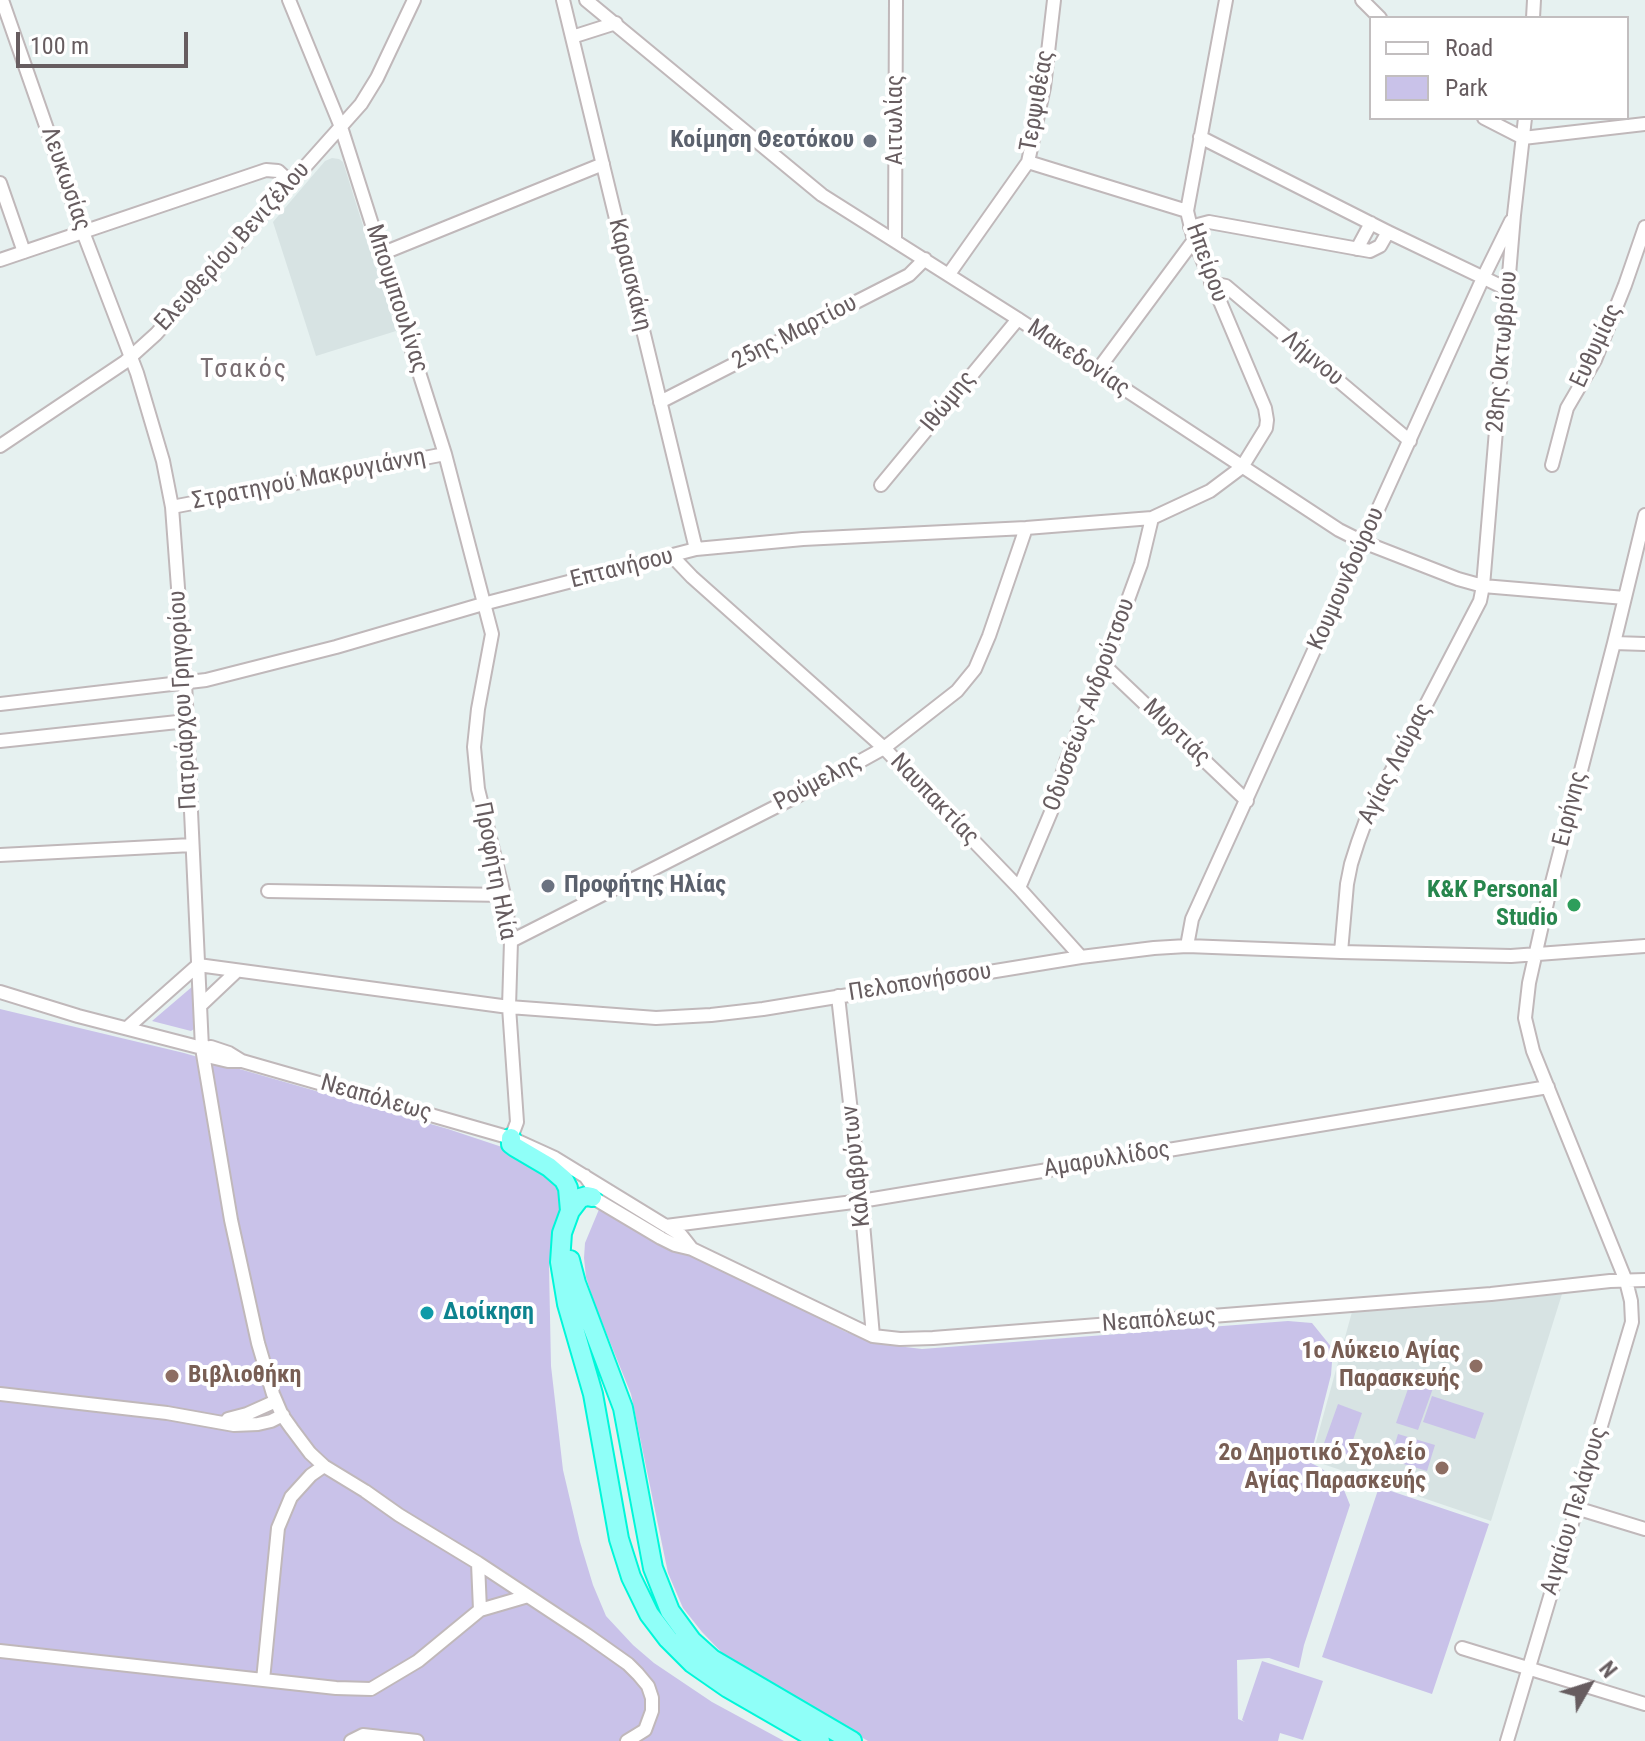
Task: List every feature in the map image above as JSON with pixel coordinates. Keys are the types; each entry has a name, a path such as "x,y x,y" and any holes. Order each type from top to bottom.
{"highway":[{"path":"511,1138 511,1144 564,1180 570,1211"},
{"path":"820,1741 728,1688 692,1663 658,1627 639,1595 619,1539 593,1394 562,1280 561,1240 570,1211 583,1197 592,1197 571,1244 571,1264 623,1408 653,1568 664,1599 684,1632 712,1659 852,1741"}],"street":[{"name":"Λευκωσίας","path":"2,0 83,232 131,358"},
{"name":"Μπουμπουλίνας","path":"289,0 341,127 445,454 483,604"},
{"name":"Ελευθερίου Βενιζέλου","path":"0,446 131,358 156,334 368,94 414,0"},
{"name":"Καραισκάκη","path":"563,0 696,549"},
{"name":"Αιτωλίας","path":"895,240 896,0"},
{"name":"Τερψιθέας","path":"949,274 1028,162 1044,87 1054,0"},
{"name":"Ηπείρου","path":"1226,0 1187,211 1192,234 1211,283 1265,408 1266,428 1242,467"},
{"path":"1362,0 1378,16"},
{"name":"Μακεδονίας","path":"590,1 822,195 949,274 1339,530 1458,579 1483,586 1625,598"},
{"path":"572,37 616,23"},
{"path":"1488,120 1523,138 1645,124"},
{"name":"28ης Οκτωβρίου","path":"1483,586 1525,120"},
{"path":"1200,137 1509,290"},
{"path":"1028,162 1187,211"},
{"path":"381,254 603,164"},
{"path":"0,260 266,170 278,171 291,183"},
{"path":"0,183 24,252"},
{"name":"Κουμουνδούρου","path":"1187,946 1192,919 1514,215"},
{"path":"1097,371 1192,234 1209,222 1370,251 1380,246 1388,232"},
{"path":"1357,249 1371,223"},
{"name":"Ευθυμίας","path":"1552,465 1567,408 1595,360 1645,227"},
{"name":"25ης Μαρτίου","path":"660,402 909,275 925,259"},
{"name":"Λήμνου","path":"1211,283 1226,286 1410,441"},
{"name":"Ιθώμης","path":"881,485 1018,319"},
{"name":"Πατριάρχου Γρηγορίου","path":"131,358 163,461 172,507 185,682 202,1048 231,1220 258,1343 276,1401 310,1453 324,1466 478,1563 628,1664 648,1686 652,1711 645,1730 627,1741"},
{"name":"Στρατηγού Μακρυγιάννη","path":"172,507 445,454"},
{"name":"Επτανήσου","path":"0,704 213,678 696,549 803,539 1026,528 1152,518 1210,491 1242,467"},
{"name":"Ειρήνης","path":"1626,1281 1533,1051 1525,1018 1529,983 1561,845 1645,515"},
{"name":"Οδυσσέως Ανδρούτσου","path":"1019,888 1051,812 1066,762 1141,564 1152,518"},
{"name":"Ρούμελης","path":"511,941 799,795 884,748 957,691 975,669 989,636 1026,528"},
{"name":"Ναυπακτίας","path":"672,556 884,748 1081,957"},
{"name":"Αγίας Λαύρας","path":"1341,952 1347,884 1366,820 1480,601 1483,586"},
{"name":"Προφήτη Ηλία","path":"483,604 492,634 474,747 478,789 504,895 511,941 509,1007 517,1122 511,1138"},
{"path":"1614,643 1645,644"},
{"name":"Μυρτιάς","path":"1104,665 1247,801"},
{"path":"0,741 187,721"},
{"path":"0,855 192,845"},
{"path":"268,891 504,895"},
{"name":"Πελοπονήσσου","path":"198,965 509,1007 656,1018 750,1011 1081,957 1187,946 1511,956 1645,946"},
{"path":"127,1028 198,965"},
{"path":"200,1006 237,971"},
{"name":"Νεαπόλεως","path":"0,992 202,1048 211,1047 242,1061 511,1138 585,1176 681,1235 692,1249 873,1336 933,1338 1645,1280"},
{"name":"Καλαβρύτων","path":"838,996 873,1336"},
{"name":"Αμαρυλλίδος","path":"666,1226 861,1201 1548,1087"},
{"path":"585,1176 592,1186 592,1197 661,1238 692,1249"},
{"name":"Αιγαίου Πελάγους","path":"1507,1741 1632,1322 1626,1281"},
{"path":"0,1394 234,1425 253,1425 283,1415"},
{"path":"221,1421 276,1401"},
{"path":"263,1680 278,1528 291,1497 324,1466"},
{"path":"1576,1508 1645,1529"},
{"path":"478,1563 480,1610"},
{"path":"0,1651 336,1688 371,1689 418,1661 480,1610 528,1596"},
{"path":"1462,1648 1645,1704"},
{"path":"351,1741 363,1735 417,1741"}],"shaded area":[{"path":"332,158 343,162 396,331 316,356 273,222 325,161"},
{"path":"1562,1294 1491,1521 1311,1460 1352,1312"}],"green space":[{"path":"193,986 194,1029 191,1031 152,1021"},
{"path":"0,1009 184,1053 448,1129 511,1150 558,1182 565,1201 552,1243 549,1267 551,1366 563,1470 593,1585 606,1616 654,1663 712,1702 784,1741 0,1741"},
{"path":"600,1207 846,1332 881,1344 922,1349 1288,1321 1312,1323 1333,1349 1331,1375 1309,1462 1342,1485 1350,1505 1299,1668 1269,1658 1237,1660 1238,1719 1245,1722 1242,1720 1262,1661 1323,1681 1303,1740 1280,1733 1278,1741 868,1741 729,1660 683,1608 668,1573 631,1394 586,1277 585,1243"},
{"path":"1415,1369 1437,1377 1418,1430 1396,1423"},
{"path":"1432,1396 1484,1413 1475,1439 1423,1422"},
{"path":"1338,1404 1362,1413 1348,1455 1323,1446"},
{"path":"1398,1434 1435,1445 1427,1471 1390,1460"},
{"path":"1379,1487 1489,1524 1432,1694 1322,1657"}],"place":[{"name":"Κοίμηση Θεοτόκου","path":"870,141"},
{"name":"Προφήτης Ηλίας","path":"548,886"},
{"name":"K&K Personal Studio","path":"1574,905"},
{"name":"Διοίκηση","path":"427,1313"},
{"name":"1ο Λύκειο Αγίας Παρασκευής","path":"1476,1366"},
{"name":"Βιβλιοθήκη","path":"172,1376"},
{"name":"2ο Δημοτικό Σχολείο Αγίας Παρασκευής","path":"1442,1468"}],"district":[{"name":"Τσακός","path":"244,370"}]}
